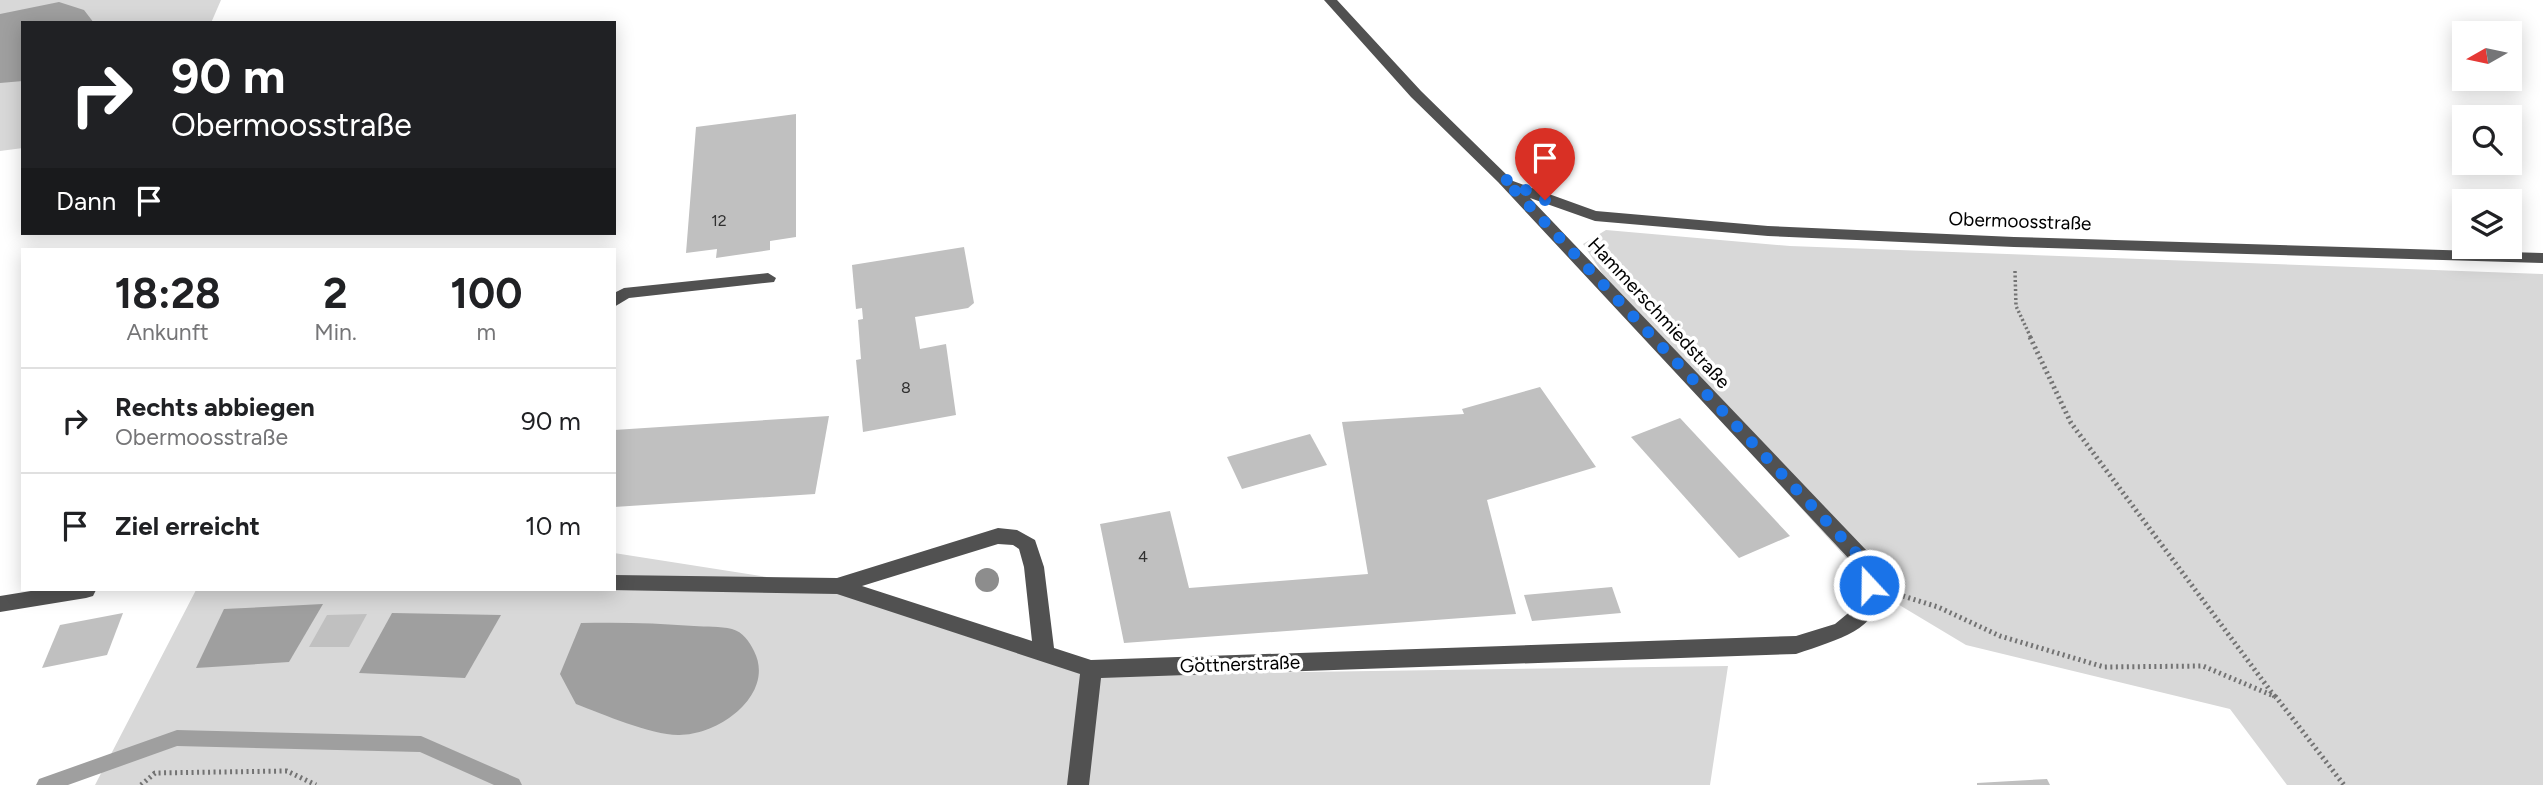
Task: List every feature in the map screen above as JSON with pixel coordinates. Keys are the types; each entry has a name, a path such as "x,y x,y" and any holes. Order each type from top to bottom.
{"street":[{"name":"Hammerschmiedstraße","path":"1330,0 1416,94 1503,178 1860,557 1869,585 1868,609"},
{"name":"Obermoosstraße","path":"1503,178 1545,200 1595,216 1769,231 2014,243 2543,258"},
{"path":"616,300 624,293 768,278"},
{"path":"837,586 998,536 1017,538 1028,545 1034,567 1044,653"},
{"name":"Göttnerstraße","path":"616,583 837,586 1091,669 1796,645 1842,630 1868,609"},
{"path":"0,604 80,591"},
{"path":"1078,785 1091,669"}],"path":[{"path":"2014,243 2016,306 2071,423 2344,785"},
{"path":"1869,585 1938,607 2000,636 2104,667 2203,666 2276,698"},
{"path":"141,785 155,772 286,771 316,785"}],"shaded area":[{"path":"0,0 221,0 212,21 21,21 21,148 0,151"},
{"path":"59,2 84,10 92,21 21,21 21,81 0,83 0,14"},
{"path":"1606,230 1790,246 2543,274 2543,785 2287,785 2230,709 1966,645 1876,591 1639,329 1583,244"},
{"path":"616,553 825,586 1085,675 1728,666 1710,785 95,785 195,591 616,591"},
{"path":"323,604 289,662 196,668 224,609"},
{"path":"392,613 501,615 465,678 359,673"},
{"path":"581,623 652,623 732,629 745,637 754,651 759,667 757,682 740,710 710,728 678,735 654,732 627,723 576,704 560,674"}],"building":[{"path":"796,114 796,237 770,241 770,250 716,258 717,249 686,253 696,127"},
{"path":"964,247 974,303 968,308 915,317 920,349 946,344 956,415 863,432 856,360 861,359 858,320 863,319 862,308 856,309 852,265"},
{"path":"1540,387 1596,467 1487,500 1516,614 1124,643 1100,524 1170,511 1189,588 1368,574 1342,422 1464,414 1462,409"},
{"path":"829,416 815,494 616,507 616,430"},
{"path":"1680,418 1790,536 1739,558 1631,437"},
{"path":"1310,434 1327,465 1242,489 1227,457"},
{"path":"1612,587 1621,613 1532,621 1524,595"},
{"path":"123,613 107,655 42,668 60,625"},
{"path":"367,614 349,647 309,647 327,615"},
{"path":"2047,779 2050,785 1977,785 1977,783"}],"waterway":[{"path":"45,785 177,738 421,744 513,785"}],"route":[{"path":"1545,200 1503,178 1860,557 1869,585"}]}
